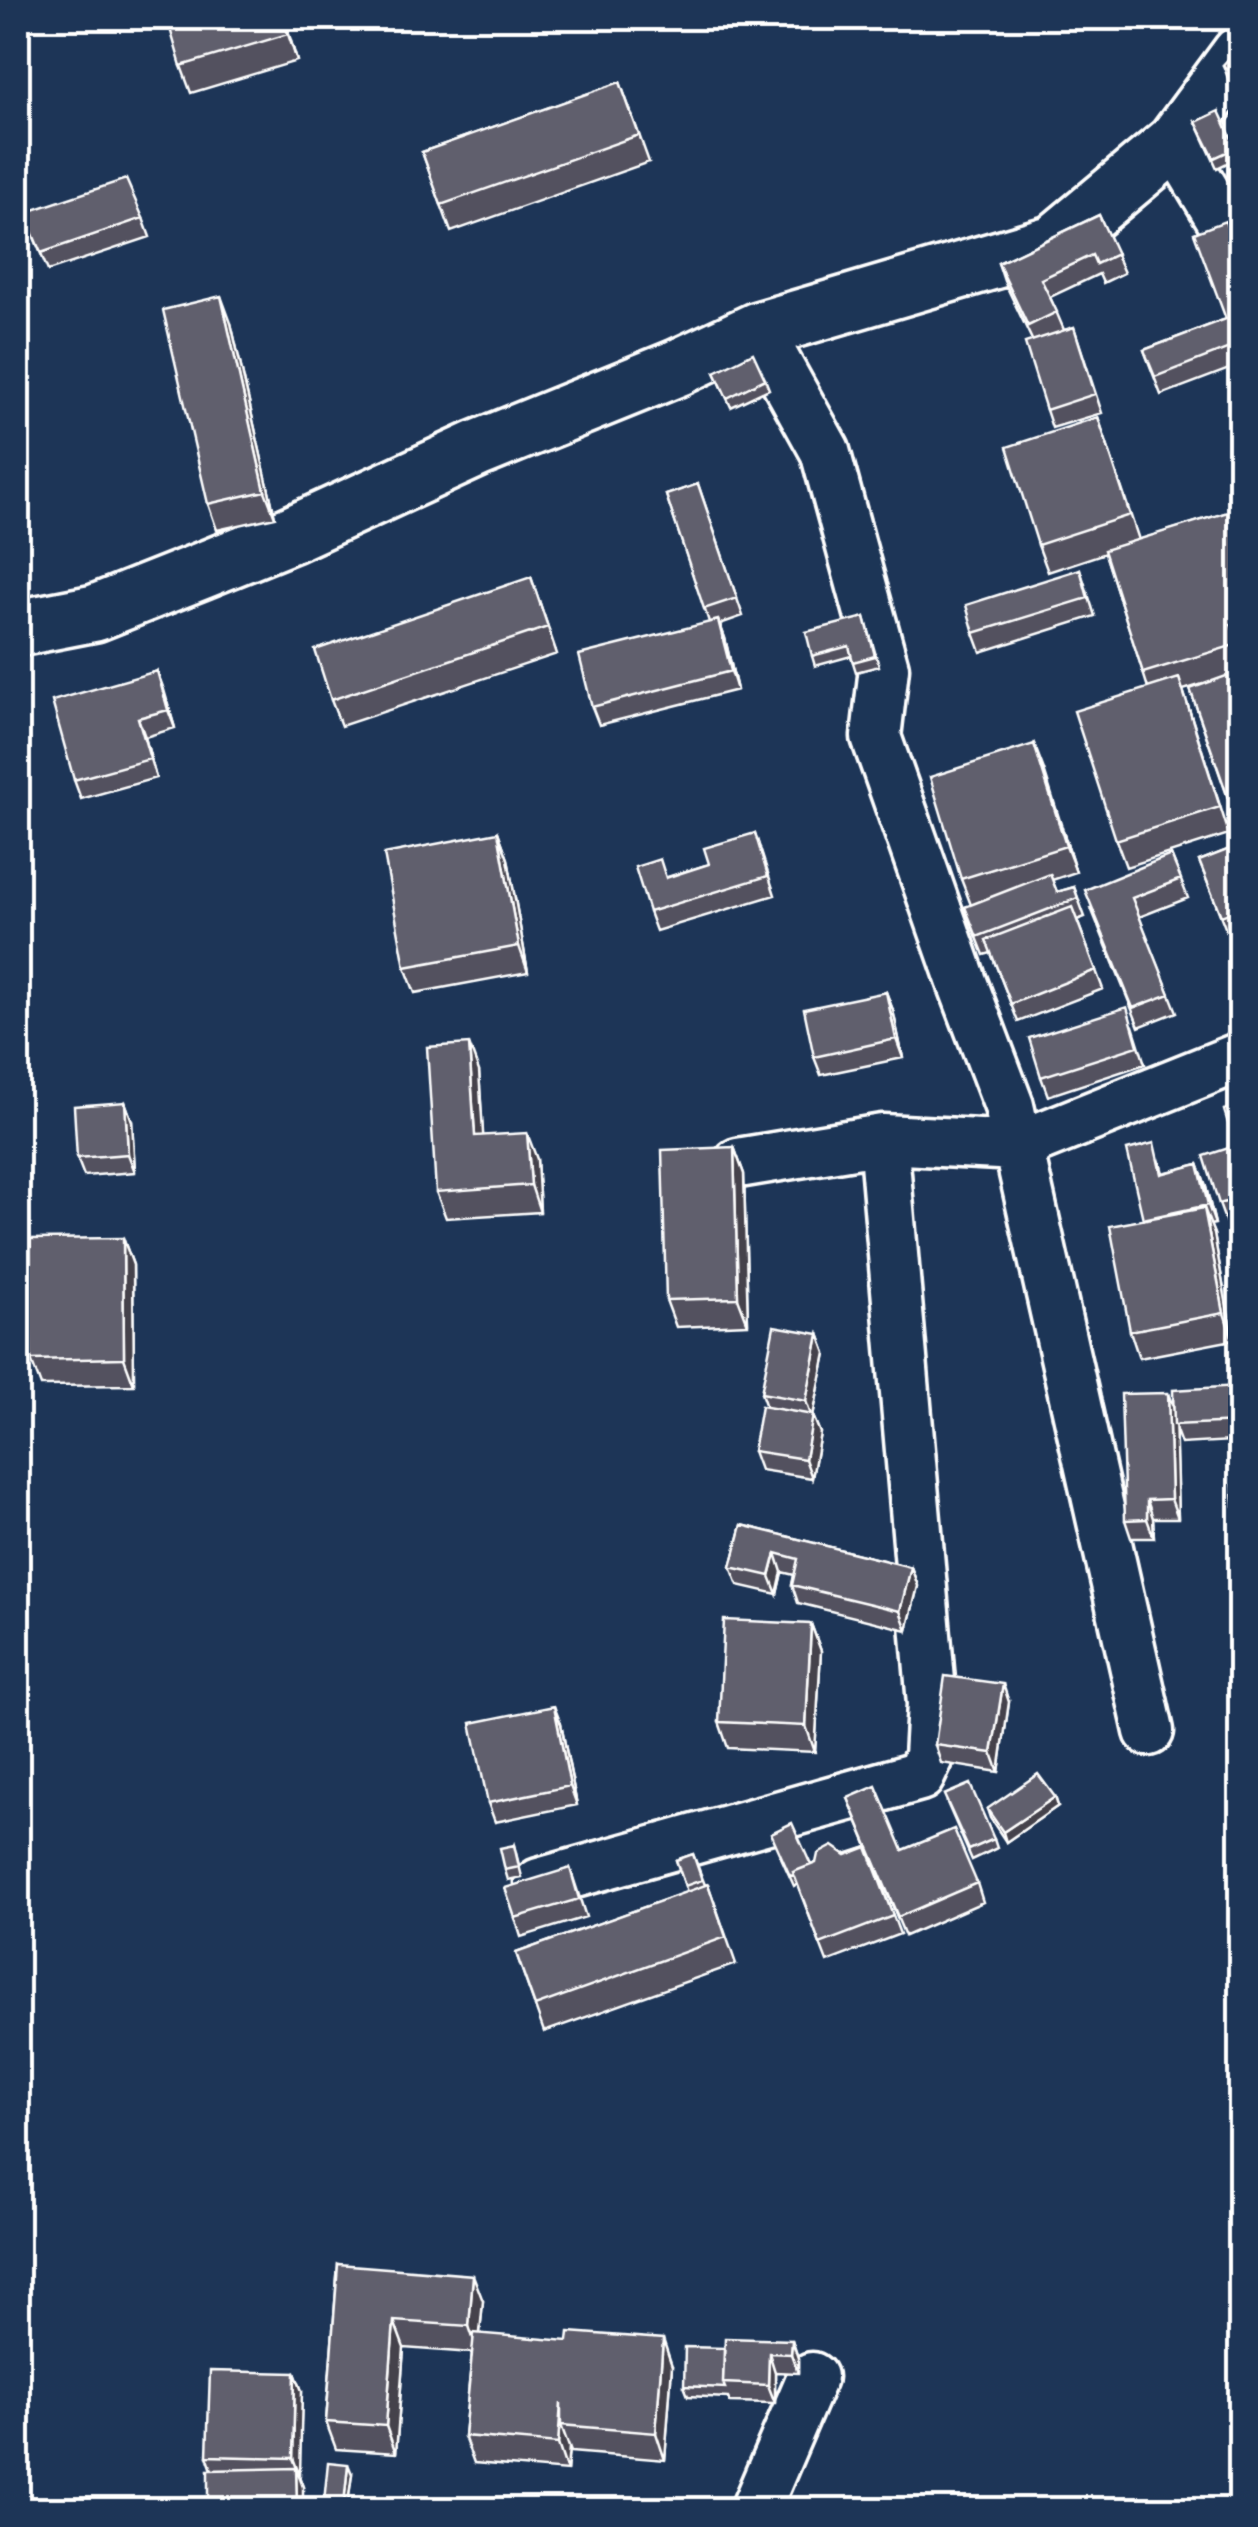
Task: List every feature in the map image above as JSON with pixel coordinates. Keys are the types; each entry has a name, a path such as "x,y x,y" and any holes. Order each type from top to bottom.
{"street":[{"path":"18,628 95,614 272,542 477,449 677,368 758,330 1054,243 1174,142 1240,54"},
{"path":"1174,142 1240,250"},
{"path":"758,330 826,451 884,668 876,737 1008,1106 1148,1732"},
{"path":"738,1164 883,1139 1018,1146 1240,1057"},
{"path":"539,1883 920,1776 929,1757 932,1704 883,1139"},
{"path":"755,2510 812,2377"}],"building":[{"path":"167,18 283,18 288,34 181,66"},
{"path":"1240,47 1240,81 1223,65"},
{"path":"620,82 639,135 441,205 422,152"},
{"path":"1219,111 1236,148 1214,158 1196,122"},
{"path":"126,179 143,218 41,253 24,213"},
{"path":"1099,215 1117,254 1096,264 1092,255 1041,279 1057,312 1028,326 998,263"},
{"path":"1225,221 1240,261 1240,344 1155,377 1144,350 1226,319 1194,233"},
{"path":"221,296 265,491 208,504 163,310"},
{"path":"1074,327 1095,394 1046,410 1025,343"},
{"path":"753,353 765,379 727,398 715,372"},
{"path":"1098,417 1130,515 1038,545 1007,447"},
{"path":"698,484 737,598 704,609 666,495"},
{"path":"1231,511 1240,542 1240,621 1231,624 1238,644 1143,673 1104,550"},
{"path":"1080,569 1088,598 974,633 966,605"},
{"path":"531,577 548,627 331,700 315,650"},
{"path":"865,617 875,656 853,662 849,646 812,656 806,632"},
{"path":"718,620 731,671 592,707 579,655"},
{"path":"157,671 168,710 138,718 150,759 74,780 52,701"},
{"path":"1240,671 1240,796 1229,800 1190,689"},
{"path":"1179,678 1220,807 1116,840 1074,711"},
{"path":"1034,744 1066,846 961,879 930,777"},
{"path":"498,832 519,946 405,967 384,854"},
{"path":"755,833 768,876 649,912 635,867 660,859 666,878 709,864 704,848"},
{"path":"1240,845 1240,909 1221,916 1199,861"},
{"path":"1171,855 1181,879 1132,898 1170,994 1133,1008 1085,890"},
{"path":"1050,874 1057,892 1074,887 1078,898 977,937 965,907"},
{"path":"1072,907 1096,970 1011,1004 986,940"},
{"path":"886,992 896,1039 814,1057 804,1009"},
{"path":"1127,1007 1138,1046 1041,1077 1029,1038"},
{"path":"469,1044 475,1136 527,1133 531,1185 436,1192 427,1047"},
{"path":"125,1102 128,1154 77,1158 74,1106"},
{"path":"1240,1105 1240,1198 1219,1204 1204,1156 1235,1146 1224,1110"},
{"path":"1154,1143 1161,1174 1198,1164 1208,1205 1143,1219 1127,1150"},
{"path":"734,1147 738,1298 666,1300 662,1150"},
{"path":"1204,1208 1224,1313 1130,1331 1110,1226"},
{"path":"123,1238 124,1358 31,1360 30,1239"},
{"path":"774,1326 819,1334 806,1401 761,1393"},
{"path":"1238,1386 1239,1422 1174,1425 1173,1390"},
{"path":"1168,1393 1171,1499 1147,1500 1147,1519 1125,1520 1121,1394"},
{"path":"761,1406 813,1415 805,1459 753,1451"},
{"path":"1240,1433 1240,1535 1236,1535 1230,1434"},
{"path":"742,1525 911,1567 900,1611 792,1585 798,1559 776,1553 770,1576 731,1567"},
{"path":"724,1620 811,1624 806,1726 719,1722"},
{"path":"945,1676 1003,1684 992,1753 935,1745"},
{"path":"554,1706 570,1786 488,1803 471,1723"},
{"path":"1038,1774 1055,1797 1003,1832 987,1809"},
{"path":"970,1784 994,1839 969,1850 944,1795"},
{"path":"876,1786 903,1850 954,1829 977,1883 898,1917 848,1798"},
{"path":"792,1823 811,1865 790,1876 771,1833"},
{"path":"514,1845 519,1867 505,1870 500,1848"},
{"path":"833,1846 846,1855 867,1847 893,1916 820,1944 793,1872 816,1863 818,1854"},
{"path":"693,1854 702,1880 685,1886 676,1860"},
{"path":"570,1868 579,1899 515,1918 505,1888"},
{"path":"708,1884 726,1937 535,2006 516,1953"},
{"path":"338,2264 473,2275 469,2326 394,2321 386,2426 326,2422"},
{"path":"569,2332 663,2339 656,2433 561,2425 561,2403 558,2444 464,2436 474,2333 568,2341"},
{"path":"725,2338 792,2340 791,2354 769,2353 768,2385 723,2383"},
{"path":"685,2347 724,2348 725,2388 684,2386"},
{"path":"210,2371 295,2373 293,2458 207,2456"},
{"path":"328,2462 348,2464 344,2504 324,2502"},
{"path":"296,2468 297,2507 311,2510 208,2510 208,2470"}]}
